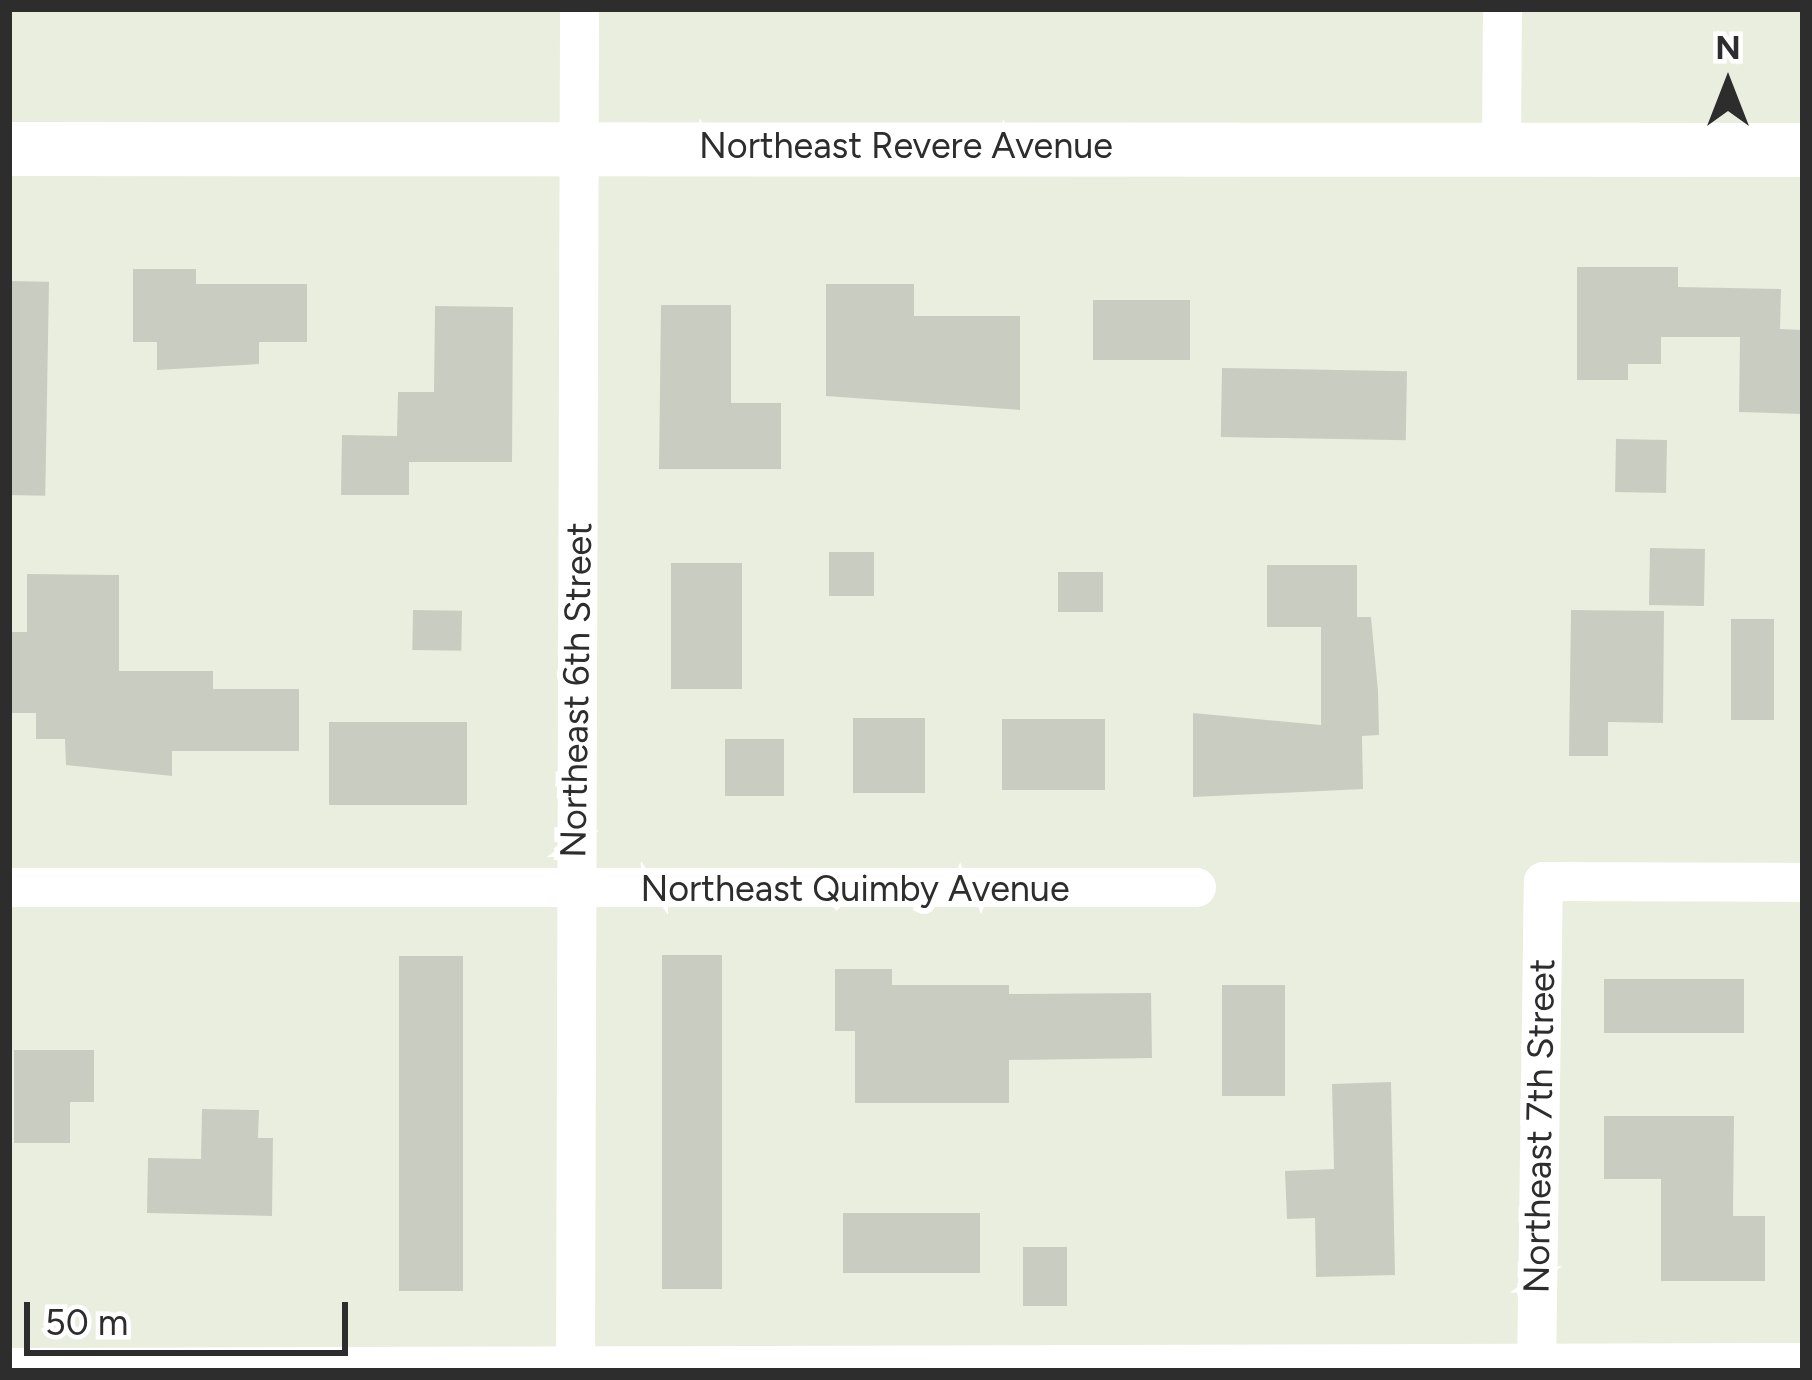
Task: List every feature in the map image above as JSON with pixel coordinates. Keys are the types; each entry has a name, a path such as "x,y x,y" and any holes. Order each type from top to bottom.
{"street":[{"name":"Northeast 6th Street","path":"575,1367 580,9"},
{"path":"1502,9 1502,148"},
{"name":"Northeast Revere Avenue","path":"9,148 579,145 1803,150"},
{"name":"Northeast 7th Street","path":"1536,1365 1543,881 1803,882"},
{"name":"Northeast Quimby Avenue","path":"9,887 574,891 1196,887"},
{"path":"9,1367 1803,1362"}],"building":[{"path":"1577,267 1678,267 1678,287 1781,289 1780,329 1803,330 1803,414 1739,412 1740,337 1661,337 1661,364 1628,364 1628,380 1577,380"},
{"path":"133,269 196,269 196,284 307,284 307,342 259,342 259,364 157,370 157,342 133,342"},
{"path":"9,281 49,282 45,496 9,495"},
{"path":"826,284 914,284 914,316 1020,316 1020,410 826,396"},
{"path":"1093,300 1190,300 1190,360 1093,360"},
{"path":"661,305 731,305 731,403 781,403 781,469 659,469"},
{"path":"435,306 513,307 512,462 409,462 409,495 341,495 342,435 397,436 398,392 434,392"},
{"path":"1222,368 1407,371 1406,440 1221,437"},
{"path":"1616,439 1667,440 1666,493 1615,492"},
{"path":"1650,548 1705,549 1704,606 1649,605"},
{"path":"829,552 874,552 874,596 829,596"},
{"path":"671,563 742,563 742,689 671,689"},
{"path":"1267,565 1357,565 1357,617 1371,617 1378,691 1379,735 1362,736 1363,789 1193,797 1193,713 1321,725 1321,627 1267,627"},
{"path":"1058,572 1103,572 1103,612 1058,612"},
{"path":"27,574 119,575 119,671 213,671 213,689 299,689 299,751 172,751 172,776 66,765 65,739 36,739 36,713 9,713 9,632 27,632"},
{"path":"413,610 462,611 461,651 412,650"},
{"path":"1571,610 1664,611 1663,723 1608,722 1608,756 1569,756"},
{"path":"1731,619 1774,619 1774,720 1731,720"},
{"path":"853,718 925,718 925,793 853,793"},
{"path":"1002,719 1105,719 1105,790 1002,790"},
{"path":"329,722 467,722 467,805 329,805"},
{"path":"725,739 784,739 784,796 725,796"},
{"path":"662,955 722,955 722,1289 662,1289"},
{"path":"399,956 463,956 463,1291 399,1291"},
{"path":"835,969 892,969 892,985 1009,985 1009,994 1151,993 1152,1058 1009,1060 1009,1103 855,1103 855,1031 835,1031"},
{"path":"1604,979 1744,979 1744,1033 1604,1033"},
{"path":"1222,985 1285,985 1285,1096 1222,1096"},
{"path":"14,1050 94,1050 94,1102 70,1102 70,1143 14,1143"},
{"path":"1391,1082 1395,1275 1316,1277 1315,1218 1287,1219 1285,1171 1334,1169 1332,1084"},
{"path":"202,1109 259,1110 258,1138 273,1138 272,1216 147,1213 148,1158 201,1159"},
{"path":"1604,1116 1734,1116 1733,1216 1765,1216 1765,1281 1661,1281 1661,1179 1604,1179"},
{"path":"843,1213 980,1213 980,1273 843,1273"},
{"path":"1023,1247 1067,1247 1067,1306 1023,1306"}]}
